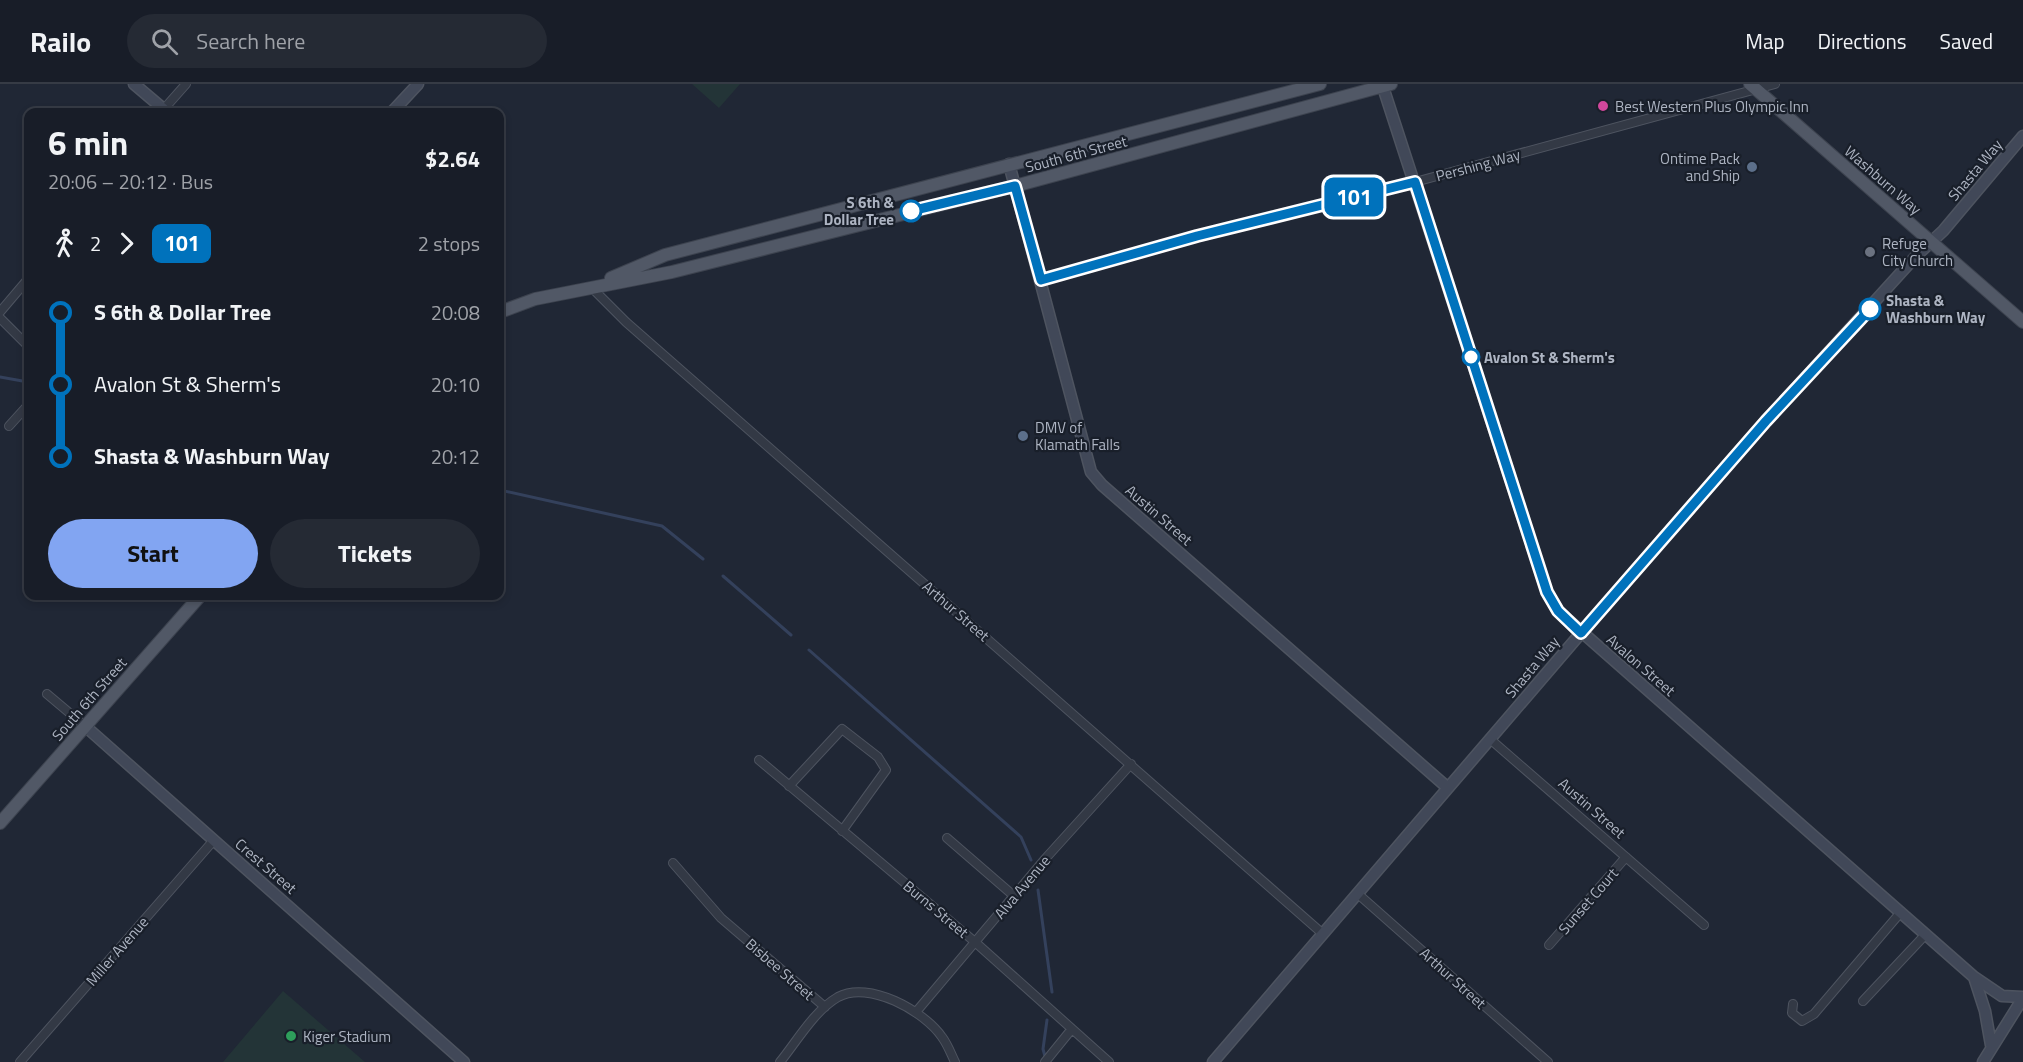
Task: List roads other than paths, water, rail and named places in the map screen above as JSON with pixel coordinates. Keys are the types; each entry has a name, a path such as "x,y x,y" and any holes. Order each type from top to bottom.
{"main road":[{"name":"South 6th Street","path":"591,287 664,255 1320,84"},
{"name":"South 6th Street","path":"504,311 535,299 672,272 1015,186 1386,85"},
{"name":"Washburn Way","path":"1753,87 2023,322"},
{"name":"South 6th Street","path":"0,823 196,600"}],"street":[{"path":"134,84 162,108"},
{"path":"167,108 186,84"},
{"path":"396,108 418,84"},
{"name":"Pershing Way","path":"1041,280 1197,236 1415,182 1753,87 1775,84"},
{"name":"Avalon Street","path":"1386,85 1547,592 1558,611 1974,976 2002,996 2023,998"},
{"name":"Shasta Way","path":"1213,1062 1758,430 1943,231 2023,136"},
{"name":"Austin Street","path":"1009,164 1091,472 1102,486 1448,789"},
{"path":"0,312 24,284"},
{"name":"Arthur Street","path":"591,287 626,322 1323,934"},
{"path":"0,318 24,342"},
{"path":"9,426 24,409"},
{"name":"Crest Street","path":"47,694 464,1062"},
{"path":"789,786 842,729 878,757 886,770 842,831"},
{"name":"Austin Street","path":"1490,739 1704,926"},
{"name":"Burns Street","path":"759,760 975,942 1109,1062"},
{"name":"Alva Avenue","path":"916,1012 1014,896 1131,764"},
{"path":"947,837 1014,896"},
{"name":"Miller Avenue","path":"20,1062 214,840"},
{"name":"Sunset Court","path":"1549,945 1626,857"},
{"name":"Bisbee Street","path":"673,863 721,918 825,1007 839,997 855,991 884,996 916,1012 942,1036 955,1062"},
{"name":"Arthur Street","path":"1358,894 1548,1062"},
{"path":"1793,1004 1792,1013 1802,1021 1814,1014 1901,912"},
{"path":"1863,1001 1926,934"},
{"path":"1974,976 1985,1011 1991,1045"},
{"path":"1984,1060 1991,1045 2023,998"},
{"path":"780,1062 825,1007"},
{"path":"1045,1062 1071,1030"}],"waterway":[{"path":"0,377 24,381"},
{"path":"504,491 662,526 703,559"},
{"path":"723,576 791,635"},
{"path":"809,650 1021,837 1031,860"},
{"path":"1038,890 1052,992"},
{"path":"1046,1060 1043,1049 1047,1020"}],"place":[{"name":"Best Western Plus Olympic Inn","path":"1603,106"},
{"name":"Ontime Pack and Ship","path":"1752,167"},
{"name":"S 6th & Dollar Tree","path":"911,211"},
{"name":"Refuge City Church","path":"1870,252"},
{"name":"Shasta & Washburn Way","path":"1870,309"},
{"name":"Avalon St & Sherm's","path":"1471,357"},
{"name":"DMV of Klamath Falls","path":"1023,436"},
{"name":"Kiger Stadium","path":"291,1036"}]}
